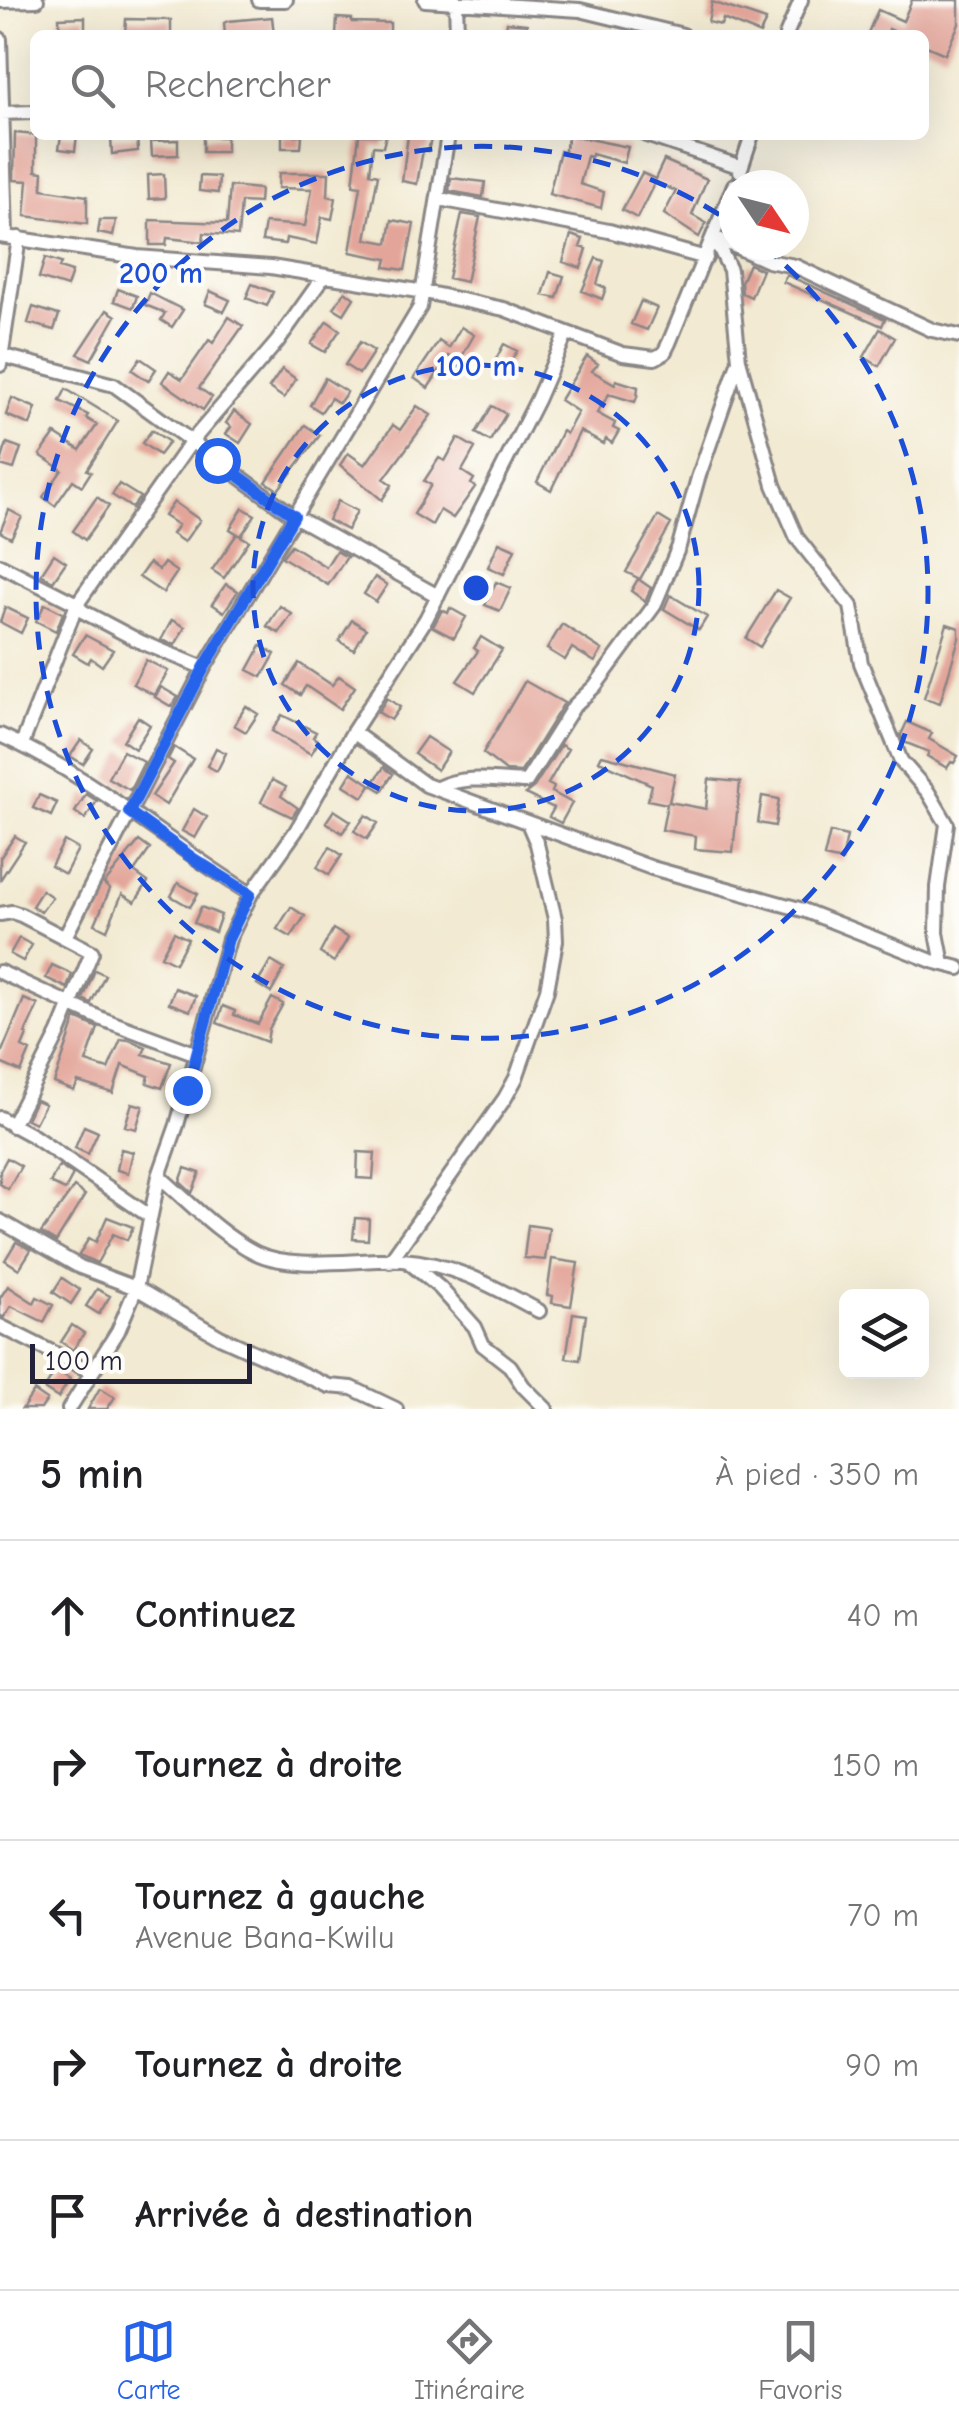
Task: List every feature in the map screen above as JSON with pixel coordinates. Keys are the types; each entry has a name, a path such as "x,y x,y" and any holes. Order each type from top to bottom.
{"street":[{"path":"0,0 37,0"},
{"path":"259,0 286,0"},
{"path":"425,0 580,10 662,30"},
{"path":"788,30 800,0"},
{"path":"456,1 457,30"},
{"path":"0,39 8,237 1,358 114,385 294,516 438,596"},
{"path":"1,113 30,112"},
{"path":"65,937 204,668 420,307 447,140"},
{"path":"661,140 741,167"},
{"path":"740,170 750,140"},
{"path":"438,199 609,231 706,258"},
{"path":"8,237 138,257 271,266 424,292 504,310 624,354 655,358 670,343 719,223"},
{"path":"714,236 768,261 794,266 932,330 959,336"},
{"path":"714,236 730,270 739,360 774,485 797,538 851,606 861,663 900,762 928,792 947,824 938,887 937,933 943,964"},
{"path":"22,744 77,604 191,442 277,342 324,276"},
{"path":"68,1409 118,1331 136,1288 158,1176 228,939 250,894 296,831 438,596 538,400 566,334"},
{"path":"437,788 452,781 478,779 526,782 574,706 595,686 654,606 671,568 739,360"},
{"path":"0,565 141,642 204,668"},
{"path":"353,732 426,784 704,884 804,910 959,968"},
{"path":"0,735 117,801 194,859 250,894"},
{"path":"398,1260 506,1098 547,990 555,956 555,919 528,823"},
{"path":"0,914 21,915 92,952 59,1033 6,1122 34,1136 148,1215"},
{"path":"0,972 69,1004 197,1054"},
{"path":"158,1176 257,1253 280,1260 398,1260 475,1277 540,1310"},
{"path":"0,1222 80,1267 136,1288 220,1337 329,1386 352,1388 396,1409"},
{"path":"398,1260 418,1268 440,1288 475,1327 483,1345 510,1366 546,1409"},
{"path":"0,1326 92,1372"}],"building":[{"path":"912,0 959,0 959,24 945,54 929,47 929,30 869,30 878,10 903,21"},
{"path":"712,2 766,20 762,30 750,30 723,19 721,25 708,22"},
{"path":"85,17 85,30 60,30 59,18"},
{"path":"272,17 273,30 225,30 224,23"},
{"path":"337,18 390,23 390,30 336,30"},
{"path":"126,19 171,20 171,30 125,30"},
{"path":"507,22 527,24 526,30 506,30"},
{"path":"15,133 30,134 30,140 36,140 36,171 43,172 42,189 87,196 87,224 25,216 28,181 14,180"},
{"path":"60,140 76,140 75,151 59,149"},
{"path":"111,140 137,140 138,151 112,154"},
{"path":"178,140 178,155 152,156 151,141"},
{"path":"203,140 226,140 226,152 203,152"},
{"path":"282,140 302,140 301,148 282,148"},
{"path":"358,140 385,140 383,147 373,146 370,173 378,175 366,239 388,243 392,220 414,224 405,270 385,267 387,259 350,252 361,186 353,185"},
{"path":"407,140 431,140 428,151 423,150 417,184 402,181"},
{"path":"568,140 628,147 624,163 587,156 580,184 604,192 601,208 549,194 560,151 564,152"},
{"path":"664,160 707,179 692,215 706,223 699,237 664,214 676,191 655,182 637,218 622,210 642,173 655,179"},
{"path":"279,173 329,173 328,196 336,198 332,219 322,217 317,244 286,238 285,244 262,241 265,223 305,226 312,189 278,188"},
{"path":"164,174 165,198 149,199 148,175"},
{"path":"200,176 219,177 218,193 199,191"},
{"path":"451,178 485,182 483,197 449,191"},
{"path":"230,186 260,189 259,203 241,202 238,236 204,233 203,242 167,238 166,245 150,245 150,220 227,223"},
{"path":"462,214 480,217 466,282 448,278"},
{"path":"100,220 116,220 113,236 98,233"},
{"path":"571,235 583,239 580,247 587,249 581,268 563,262"},
{"path":"45,258 72,272 67,287 39,278"},
{"path":"596,258 604,261 597,284 606,288 602,299 582,291"},
{"path":"749,264 762,270 751,297 742,293 741,282"},
{"path":"550,272 564,276 557,298 543,295"},
{"path":"787,275 885,319 882,326 783,282"},
{"path":"252,284 273,292 267,306 246,298"},
{"path":"118,289 137,296 133,308 114,301"},
{"path":"210,291 230,300 224,312 205,304"},
{"path":"345,291 354,298 344,314 334,308"},
{"path":"150,293 183,310 172,327 161,320 165,313 145,305"},
{"path":"641,301 657,308 647,330 631,324"},
{"path":"33,307 59,315 54,330 28,323"},
{"path":"107,310 116,316 91,360 78,354"},
{"path":"229,317 243,326 199,388 212,397 203,410 162,382 169,371 182,379"},
{"path":"327,321 340,330 325,352 311,344"},
{"path":"461,327 474,335 459,362 449,356 428,388 414,378 439,341 449,348"},
{"path":"880,329 895,338 879,366 864,357"},
{"path":"360,342 374,351 359,374 345,365"},
{"path":"504,344 517,351 508,366 496,359"},
{"path":"587,356 598,364 592,371 615,384 616,380 638,387 637,397 635,402 609,394 597,413 615,423 613,428 619,431 612,443 606,439 603,444 580,431 551,490 537,482 562,431 566,434 578,412 560,400"},
{"path":"140,358 156,369 148,381 132,370"},
{"path":"282,369 296,379 284,398 269,388"},
{"path":"325,378 347,392 339,403 331,398 321,412 310,405"},
{"path":"66,389 118,421 87,470 91,472 82,486 73,480 55,506 43,497 62,470 40,455 55,434 80,450 97,425 86,418 88,415 60,401"},
{"path":"12,398 36,408 30,425 6,415"},
{"path":"417,406 431,415 384,479 392,485 382,500 340,465 348,453 365,465 393,425 400,430"},
{"path":"492,406 506,414 490,441 476,433"},
{"path":"234,411 252,424 240,443 226,434 231,427 226,423"},
{"path":"305,425 320,435 278,490 266,482"},
{"path":"152,430 169,442 159,455 142,443"},
{"path":"458,438 475,448 462,471 474,479 471,484 475,487 453,518 440,510 432,525 414,514 431,485 424,481 439,458 445,461"},
{"path":"7,443 21,448 14,469 0,465"},
{"path":"119,484 140,497 132,508 112,495"},
{"path":"97,497 109,506 85,540 73,531"},
{"path":"338,501 357,511 347,530 328,520"},
{"path":"174,502 200,520 184,542 172,534 178,525 164,516"},
{"path":"243,508 255,515 241,536 230,529"},
{"path":"9,510 22,517 11,538 0,532"},
{"path":"658,516 671,524 640,579 626,572"},
{"path":"237,534 249,541 224,578 212,570"},
{"path":"499,542 515,549 504,574 488,567"},
{"path":"291,545 326,567 336,551 347,557 328,585 282,557"},
{"path":"54,554 66,562 53,581 41,574"},
{"path":"149,563 159,570 164,563 177,572 163,593 139,577"},
{"path":"375,577 387,585 376,602 364,594"},
{"path":"638,579 651,588 645,601 631,591"},
{"path":"496,582 511,588 500,611 485,605"},
{"path":"226,584 238,591 224,612 212,604"},
{"path":"776,590 790,598 760,647 746,638"},
{"path":"670,595 707,617 699,630 664,609"},
{"path":"45,604 63,613 56,631 36,621"},
{"path":"280,606 292,614 279,633 267,626"},
{"path":"5,607 28,618 21,633 0,622"},
{"path":"450,608 466,617 454,638 433,627 442,610 448,613"},
{"path":"172,620 185,627 175,645 161,640"},
{"path":"352,620 366,629 354,650 339,641"},
{"path":"562,624 602,650 595,662 572,648 565,660 547,649"},
{"path":"947,624 959,628 959,638 940,703 924,698"},
{"path":"85,635 113,650 102,666 91,658 88,663 73,654"},
{"path":"481,637 502,650 475,692 457,681 478,651 474,648"},
{"path":"261,646 275,654 262,677 248,670"},
{"path":"146,660 168,671 154,695 133,684"},
{"path":"299,663 332,685 339,676 355,687 340,709 306,686 300,695 285,685"},
{"path":"525,681 564,703 521,772 506,771 483,753"},
{"path":"161,687 178,697 172,707 155,697"},
{"path":"387,698 400,707 391,720 378,712"},
{"path":"246,706 258,714 246,732 234,725"},
{"path":"282,715 316,732 313,737 319,741 311,754 272,731"},
{"path":"138,717 150,725 135,749 123,741"},
{"path":"907,722 932,733 929,739 958,756 954,763 947,768 927,756 929,752 904,742 901,735"},
{"path":"426,737 449,752 437,770 414,754"},
{"path":"81,740 93,749 83,764 70,756"},
{"path":"561,745 568,749 548,784 554,787 552,792 572,803 561,823 549,817 554,808 525,794 534,787"},
{"path":"174,747 193,759 166,805 152,796 174,763 168,759"},
{"path":"216,748 226,753 217,771 207,766"},
{"path":"123,751 144,762 130,790 108,778"},
{"path":"602,755 675,774 669,802 706,809 709,779 740,782 733,852 695,849 696,836 662,830 667,804 648,800 652,785 599,761"},
{"path":"384,767 393,774 382,791 372,785"},
{"path":"352,772 371,785 363,797 344,785"},
{"path":"272,780 286,787 281,796 298,808 292,817 261,802"},
{"path":"86,794 97,801 85,819 75,812"},
{"path":"39,795 57,803 51,816 33,808"},
{"path":"762,796 779,799 775,826 758,823"},
{"path":"194,809 207,817 195,838 182,831"},
{"path":"334,810 351,821 342,833 326,822"},
{"path":"366,815 378,823 367,839 354,831"},
{"path":"830,832 847,836 842,861 824,857"},
{"path":"15,836 25,842 0,880 0,858"},
{"path":"64,841 78,849 65,874 51,866"},
{"path":"139,841 150,849 134,872 148,882 135,902 122,894 107,930 95,924 110,889 104,884"},
{"path":"330,847 342,855 329,875 317,867"},
{"path":"178,883 198,894 190,907 171,896"},
{"path":"42,890 52,897 41,912 32,906"},
{"path":"201,907 221,915 215,932 194,923"},
{"path":"291,907 305,916 291,937 277,929"},
{"path":"333,929 348,938 334,962 320,953"},
{"path":"174,932 188,939 175,963 161,956"},
{"path":"19,938 32,945 23,961 10,954"},
{"path":"271,961 284,969 271,993 257,984"},
{"path":"52,965 72,974 67,988 46,978"},
{"path":"95,970 105,975 91,1003 83,999"},
{"path":"175,988 196,996 190,1011 169,1003"},
{"path":"272,998 283,1004 269,1029 267,1042 217,1023 223,1006 258,1024"},
{"path":"24,999 38,1005 25,1034 22,1047 30,1051 21,1072 0,1063 0,1056"},
{"path":"76,1018 98,1028 86,1062 108,1069 121,1039 129,1040 146,1047 143,1054 171,1063 162,1088 147,1083 149,1076 122,1065 113,1093 78,1082 74,1091 54,1083"},
{"path":"36,1100 45,1104 35,1123 27,1119"},
{"path":"132,1103 143,1106 136,1129 125,1126"},
{"path":"84,1126 98,1132 88,1154 75,1148"},
{"path":"121,1149 133,1152 128,1173 117,1170"},
{"path":"358,1152 375,1153 373,1179 357,1178"},
{"path":"7,1158 21,1166 8,1189 0,1184 0,1171"},
{"path":"59,1166 73,1175 65,1190 50,1183"},
{"path":"185,1168 200,1173 192,1193 180,1182"},
{"path":"74,1187 85,1195 56,1242 41,1233"},
{"path":"107,1217 133,1227 127,1240 113,1234 97,1263 79,1255 89,1238 96,1242"},
{"path":"355,1218 369,1219 368,1240 353,1239"},
{"path":"528,1225 549,1228 545,1260 524,1258"},
{"path":"16,1242 31,1250 19,1269 5,1260"},
{"path":"552,1259 578,1263 571,1306 552,1303 553,1296 547,1295"},
{"path":"62,1278 80,1290 71,1304 53,1292"},
{"path":"8,1286 34,1303 37,1297 53,1305 44,1322 11,1306 4,1317 0,1316 0,1298"},
{"path":"97,1289 110,1296 99,1314 86,1306"},
{"path":"573,1313 586,1315 580,1360 566,1358"},
{"path":"72,1325 84,1333 73,1350 61,1342"},
{"path":"56,1370 70,1379 58,1398 44,1389"},
{"path":"100,1388 115,1397 107,1409 88,1409"},
{"path":"34,1391 47,1400 41,1409 22,1409"}],"route":[{"path":"187,1090 228,939 250,894 129,812 204,668 294,516 217,460"}]}
